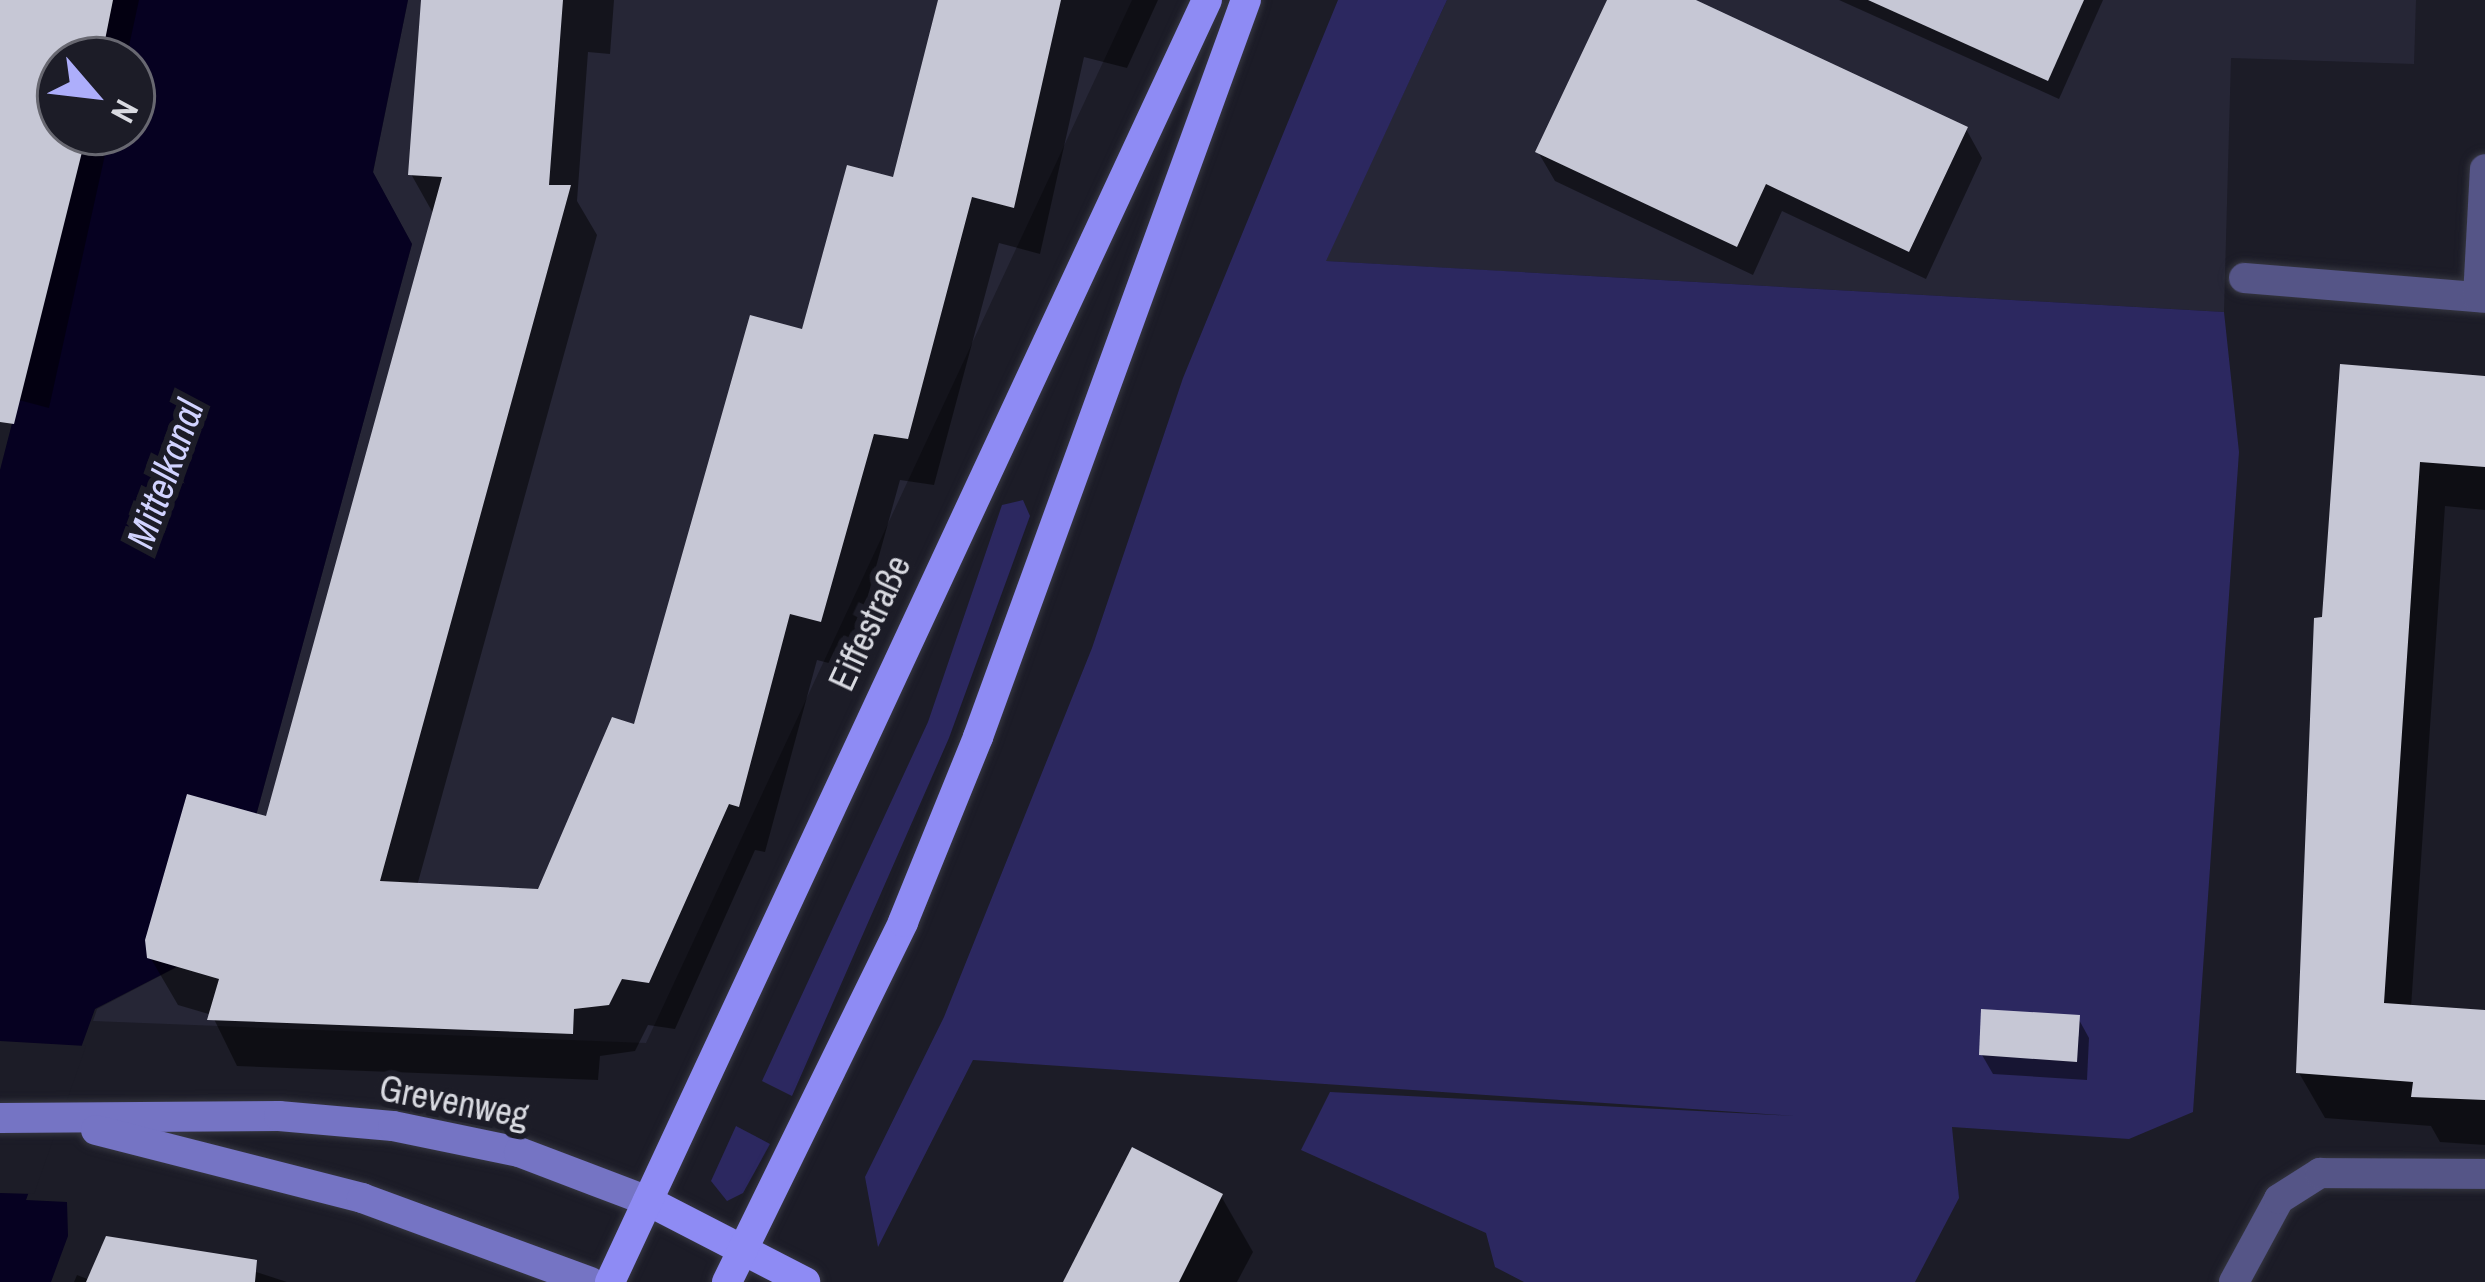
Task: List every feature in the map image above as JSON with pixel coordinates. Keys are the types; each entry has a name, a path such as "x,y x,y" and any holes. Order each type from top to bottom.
{"main road":[{"name":"Eiffestraße","path":"610,1282 1207,0"},
{"path":"727,1282 903,922 978,737 1246,0"},
{"name":"Grevenweg","path":"0,1118 279,1116 393,1126 519,1152 648,1202 805,1282"},
{"name":"Grevenweg","path":"61,1121 362,1198 590,1282"}],"street":[{"path":"2244,278 2481,297 2485,169"},
{"path":"2234,1282 2279,1199 2320,1173 2485,1174"}],"shaded area":[{"path":"408,0 1132,0 646,1043 93,1021 97,1009 221,944 412,244 373,173"},
{"path":"1338,0 1447,0 1326,261 2224,312 2239,452 2193,1112 2129,1139 1952,1127 1959,1198 1915,1282 1524,1282 1495,1267 1486,1233 1301,1150 1330,1092 1795,1116 973,1060 878,1247 865,1177 944,1017 1092,648 1183,378"},
{"path":"1447,0 2416,0 2414,64 2231,58 2224,312 1325,261"},
{"path":"1023,500 1030,516 949,738 792,1096 762,1081 928,722 1002,505"},
{"path":"736,1126 770,1144 743,1193 727,1201 711,1181"}],"water":[{"name":"Mittelkanal","path":"113,0 408,0 373,172 412,244 221,944 95,1009 26,1200 67,1202 68,1236 51,1282 0,1282 0,470 81,156 156,156 156,36 106,36"}],"pier":[{"path":"0,1041 86,1046 34,1194 0,1193"}],"building":[{"path":"0,0 113,0 106,36 36,36 36,156 81,156 14,424 0,422"},
{"path":"421,0 563,0 549,185 571,185 380,881 538,889 612,717 634,724 750,315 802,329 847,165 893,177 938,0 1061,0 1014,208 972,197 908,439 874,434 821,622 790,614 739,807 729,804 649,983 622,979 609,1005 574,1009 573,1034 207,1020 219,979 147,958 145,940 187,794 266,816 442,177 408,175"},
{"path":"1607,0 1696,0 1968,127 1909,252 1766,184 1737,247 1535,152"},
{"path":"1868,0 2084,0 2048,81"},
{"path":"2340,364 2485,376 2485,467 2420,462 2384,1003 2485,1010 2485,1100 2411,1097 2413,1082 2296,1073 2314,618 2322,617"},
{"path":"1981,1009 2080,1015 2077,1062 1979,1055"},
{"path":"1132,1147 1223,1194 1179,1282 1063,1282"},
{"path":"106,1236 257,1260 255,1282 86,1282"}]}
